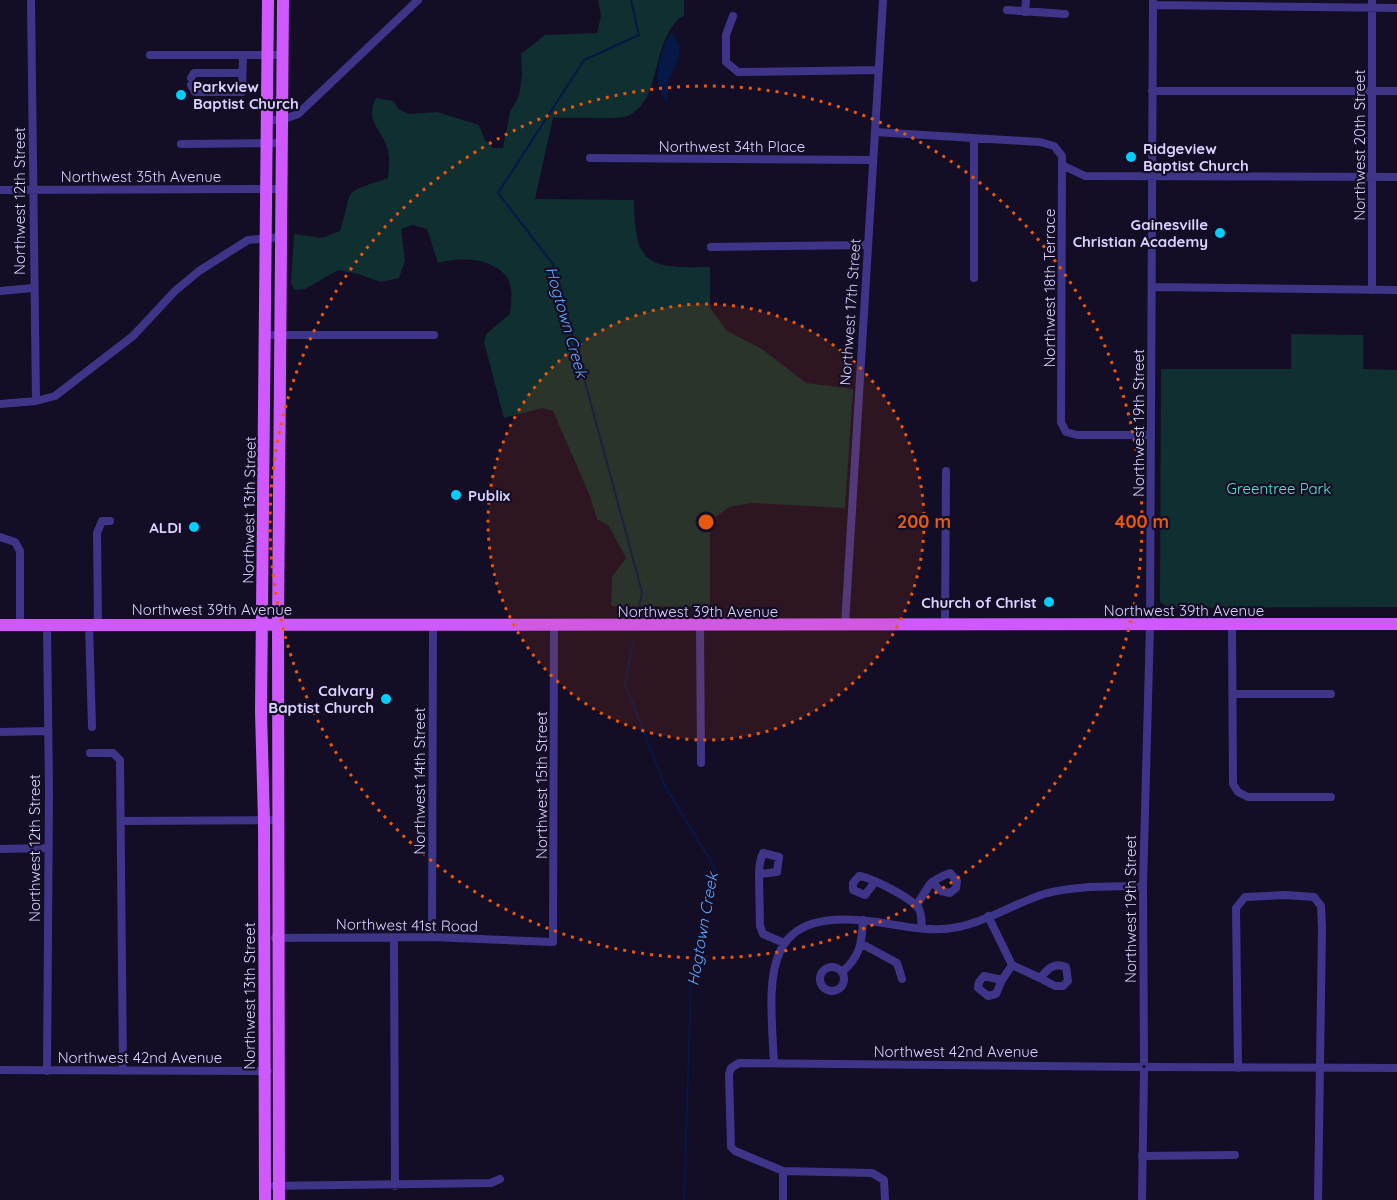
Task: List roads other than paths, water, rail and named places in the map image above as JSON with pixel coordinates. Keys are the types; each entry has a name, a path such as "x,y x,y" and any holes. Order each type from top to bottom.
{"main road":[{"name":"Northwest 13th Street","path":"265,1200 264,820 261,712 268,0"},
{"name":"Northwest 13th Street","path":"279,1200 278,624 283,0"},
{"name":"Northwest 39th Avenue","path":"0,625 1397,624"}],"street":[{"name":"Northwest 12th Street","path":"32,0 32,190 36,401"},
{"path":"267,120 282,120 298,114 418,0"},
{"name":"Northwest 17th Street","path":"845,625 883,0"},
{"path":"1025,12 1026,0"},
{"path":"1153,2 1372,4 1397,8"},
{"name":"Northwest 19th Street","path":"1142,1200 1143,886 1150,625 1153,2"},
{"name":"Northwest 20th Street","path":"1372,4 1372,290"},
{"path":"1007,10 1065,14"},
{"path":"733,16 726,35 726,62 729,67 738,72 878,70"},
{"path":"150,55 283,55"},
{"path":"242,73 194,73 191,81 195,92 242,92 243,55"},
{"path":"1152,91 1397,92"},
{"path":"875,132 975,140 974,278"},
{"name":"Northwest 18th Terrace","path":"975,140 1040,142 1054,146 1062,156 1064,166 1061,422 1066,432 1077,435 1151,435"},
{"path":"181,144 282,142"},
{"name":"Northwest 34th Place","path":"591,159 873,160"},
{"path":"1064,166 1085,176 1397,177"},
{"name":"Northwest 35th Avenue","path":"0,190 282,189"},
{"path":"0,404 36,401 56,396 105,359 159,311 175,291 199,271 248,240 282,237"},
{"path":"711,247 868,245"},
{"path":"1152,287 1397,290"},
{"path":"0,291 33,288"},
{"path":"266,335 434,335"},
{"path":"945,625 946,471"},
{"path":"92,727 97,533 102,521 110,521"},
{"path":"0,537 15,542 20,551 20,625"},
{"name":"Northwest 12th Street","path":"47,625 47,1071"},
{"name":"Northwest 14th Street","path":"432,625 432,937"},
{"path":"1232,625 1233,784 1238,792 1248,797 1331,797"},
{"name":"Northwest 15th Street","path":"550,942 553,942 554,923 554,626"},
{"path":"700,626 702,763"},
{"path":"1233,694 1331,694"},
{"path":"0,732 48,731"},
{"path":"90,753 113,753 120,760 123,1071"},
{"path":"122,821 278,820"},
{"path":"0,849 48,848"},
{"path":"759,874 760,926 763,933 784,943"},
{"path":"876,882 916,906 920,911 922,928"},
{"path":"916,906 933,882"},
{"path":"774,1063 771,977 774,962 784,943 809,923 825,919 863,920 922,928 957,927 1045,894 1074,889 1143,886"},
{"path":"1238,1068 1236,908 1245,897 1285,895 1314,897 1321,906 1322,1059 1318,1068 1318,1200"},
{"path":"988,916 1012,965 1040,978"},
{"path":"842,972 852,963 862,944 863,920"},
{"name":"Northwest 41st Road","path":"264,938 432,937 550,942"},
{"path":"394,938 395,1186"},
{"path":"862,944 897,963 902,979"},
{"path":"1002,980 1012,965"},
{"name":"Northwest 42nd Avenue","path":"783,1171 731,1147 729,1074 731,1068 739,1063 1397,1068"},
{"name":"Northwest 42nd Avenue","path":"0,1070 279,1071"},
{"path":"1142,1156 1235,1155"},
{"path":"783,1200 783,1171 872,1173 884,1180 885,1200"},
{"path":"266,1186 395,1186 491,1183 500,1179"}],"water":[{"path":"671,33 679,46 679,52 668,85 668,103 659,87 658,68 663,49"}],"waterway":[{"name":"Hogtown Creek","path":"631,0 639,35 584,60 498,193 553,264 642,592 639,608"},
{"name":"Hogtown Creek","path":"633,643 625,684 665,786 715,868 691,984 684,1200"}],"place":[{"name":"Parkview Baptist Church","path":"181,95"},
{"name":"Ridgeview Baptist Church","path":"1131,157"},
{"name":"Gainesville Christian Academy","path":"1220,233"},
{"name":"Publix","path":"456,495"},
{"name":"ALDI","path":"194,527"},
{"name":"Church of Christ","path":"1049,602"},
{"name":"Calvary Baptist Church","path":"386,699"}],"park label":[{"name":"Greentree Park","path":"1279,488"}]}
